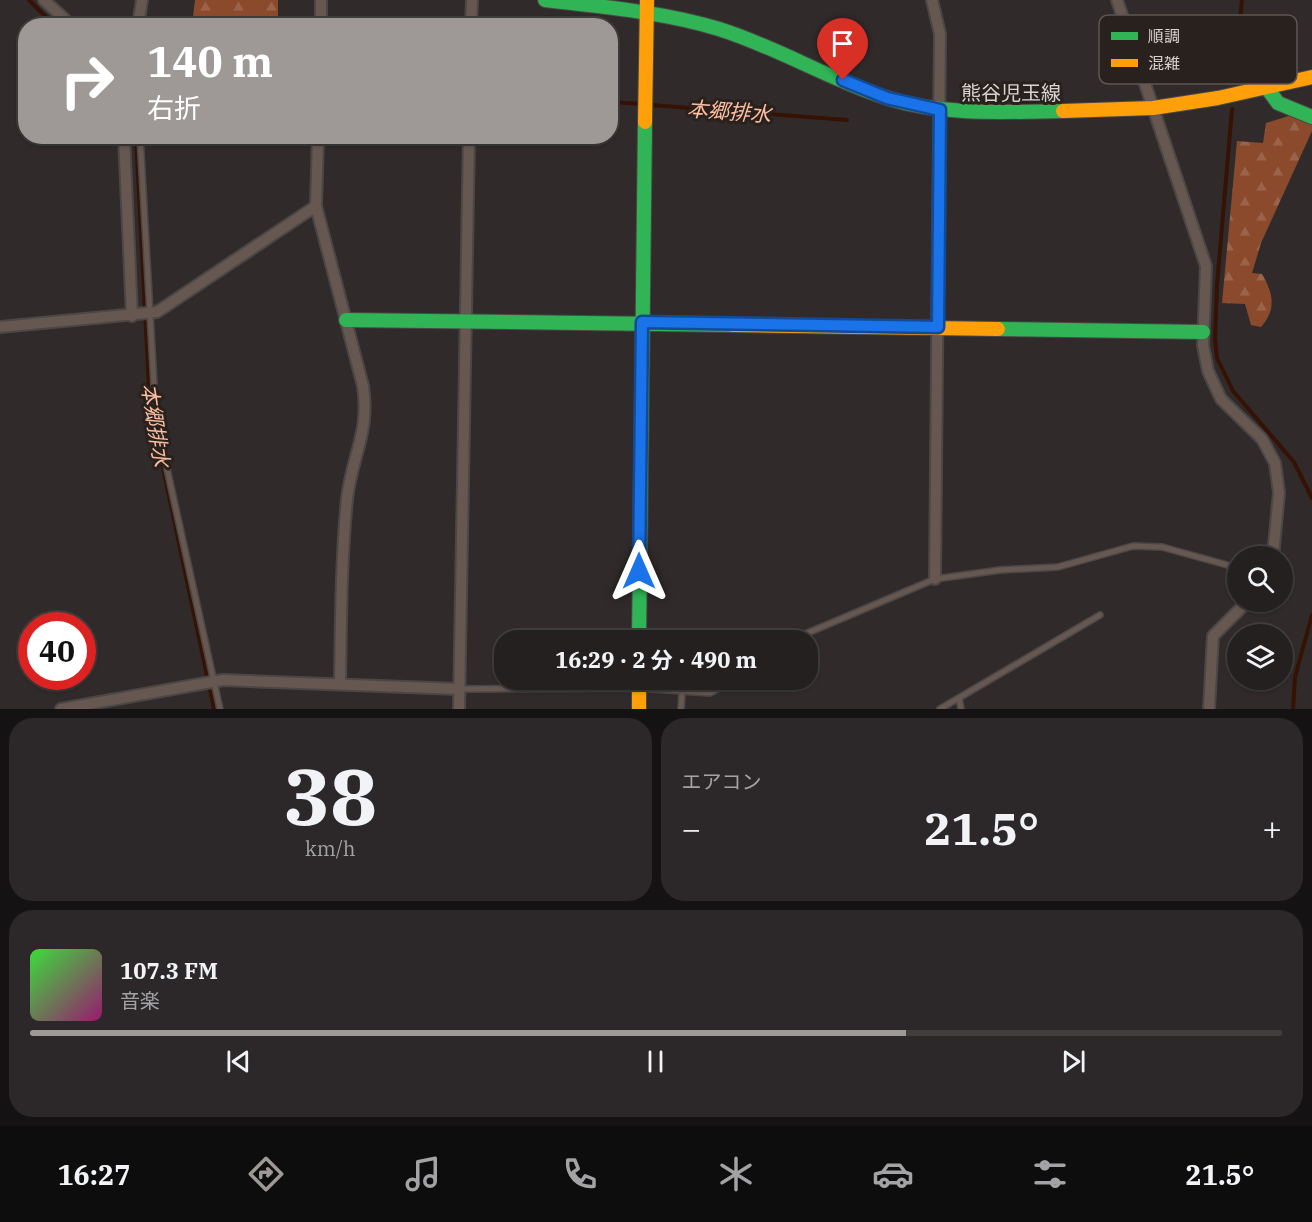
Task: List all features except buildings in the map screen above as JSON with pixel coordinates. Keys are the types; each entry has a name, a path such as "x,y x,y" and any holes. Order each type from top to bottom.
{"street":[{"path":"44,0 63,18"},
{"path":"139,18 142,0"},
{"path":"321,0 321,18"},
{"path":"471,18 472,0"},
{"name":"熊谷児玉線","path":"545,0 647,6 755,42 887,98 940,110 979,113 1153,108 1283,84"},
{"path":"932,0 940,34 934,579"},
{"path":"1117,0 1122,15"},
{"path":"639,630 647,6"},
{"name":"熊谷児玉線","path":"1297,81 1312,77"},
{"path":"1145,84 1206,266 1203,332 1208,371 1221,399 1262,439 1272,453 1279,493 1274,546"},
{"path":"1267,88 1278,103 1312,117"},
{"path":"124,144 132,316"},
{"path":"318,144 316,206 346,320 366,410 347,498 342,580 340,684"},
{"path":"459,709 469,144"},
{"path":"0,327 157,312 316,206"},
{"path":"346,320 642,322 1203,332"},
{"path":"1209,709 1214,636 1237,612"},
{"path":"61,709 214,682 459,689"},
{"path":"639,690 639,709"}],"lane":[{"path":"140,144 154,402 220,709"},
{"path":"814,630 934,579 1000,570 1058,567 1123,548 1146,545 1194,554 1227,564"},
{"path":"940,709 1100,615"},
{"path":"459,689 494,688"},
{"path":"671,690 710,693 716,690"},
{"path":"681,709 682,692"},
{"path":"959,698 961,709"}],"green space":[{"path":"195,0 278,0 278,18 193,18"},
{"path":"1292,115 1312,124 1312,131 1261,243 1252,273 1262,274 1271,294 1269,314 1261,327 1251,325 1245,304 1222,303 1237,141 1263,143 1266,123"}],"waterway":[{"name":"本郷排水","path":"29,0 47,18"},
{"path":"1241,15 1242,0"},
{"name":"本郷排水","path":"618,102 643,104"},
{"name":"本郷排水","path":"651,105 847,120"},
{"path":"1232,109 1217,285 1215,339 1217,358 1233,391 1294,462 1312,498"},
{"name":"本郷排水","path":"136,144 150,406 214,709"},
{"path":"1293,709 1295,677 1312,615"}],"traffic: fast":[{"path":"545,0 655,14 698,23 741,36 866,91 909,104 975,112 1063,111"},
{"path":"1267,88 1278,103 1312,117"},
{"path":"639,630 645,122"},
{"path":"346,320 733,325"},
{"path":"998,329 1203,332"}],"traffic: slow":[{"path":"645,122 647,0"},
{"path":"1297,80 1312,77"},
{"path":"1063,111 1153,108 1218,98 1281,84"},
{"path":"733,325 998,329"},
{"path":"639,690 639,709"}],"route":[{"path":"639,571 642,322 938,327 940,110 887,98 843,80"}]}
